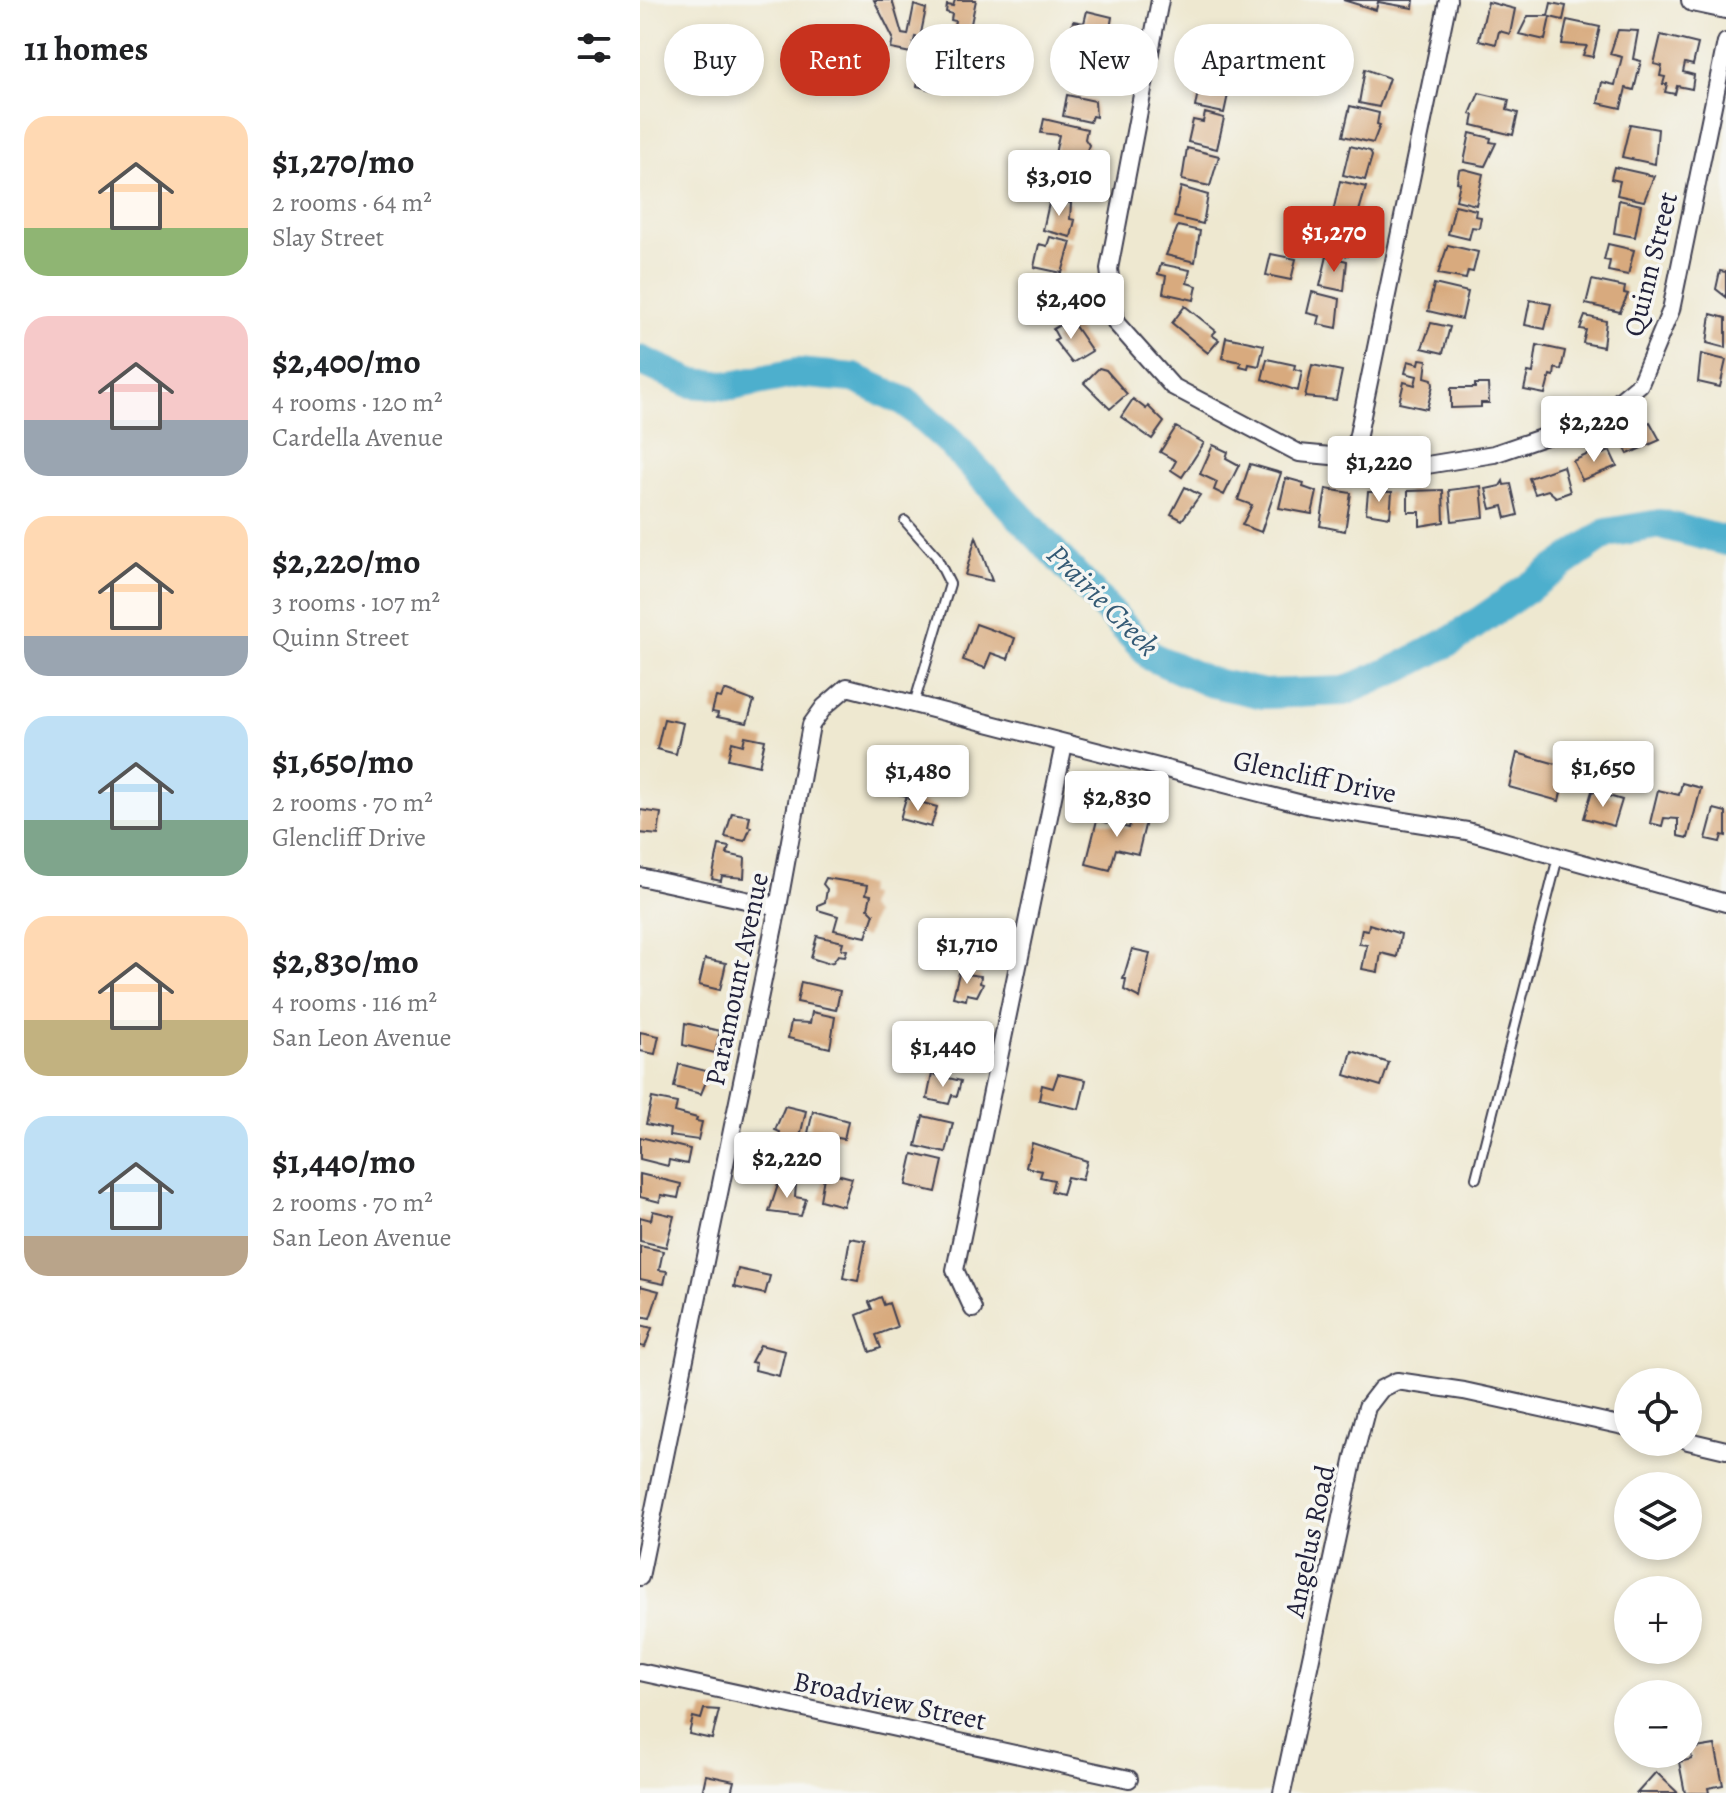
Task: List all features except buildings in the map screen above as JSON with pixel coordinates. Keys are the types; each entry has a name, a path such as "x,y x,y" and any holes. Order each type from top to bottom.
{"main road":[{"path":"1693,0 1726,7"}],"street":[{"name":"Quinn Street","path":"1160,0 1109,269 1116,323 1172,386 1299,453 1427,465 1494,454 1576,426 1616,404 1640,384 1671,310 1726,42"},
{"path":"1353,459 1448,0"},
{"name":"Glencliff Drive","path":"847,687 1310,806 1467,831 1726,903"},
{"name":"Paramount Avenue","path":"640,1577 778,907 811,725 824,707 847,687"},
{"path":"973,1309 955,1270 1064,744"},
{"path":"640,877 778,907"},
{"name":"Angelus Road","path":"1282,1793 1367,1407 1381,1389 1397,1381 1464,1391 1614,1424"},
{"path":"1702,1444 1726,1450"},
{"name":"Broadview Street","path":"640,1672 1129,1779"}],"lane":[{"path":"905,521 936,556 950,584 913,704"},
{"path":"1476,1178 1558,857"}],"waterway":[{"name":"Prairie Creek","path":"640,360 691,383 732,386 797,373 854,378 906,402 950,442 1152,657 1209,682 1264,694 1345,691 1401,667 1454,639 1607,533 1660,524 1726,541"}]}
